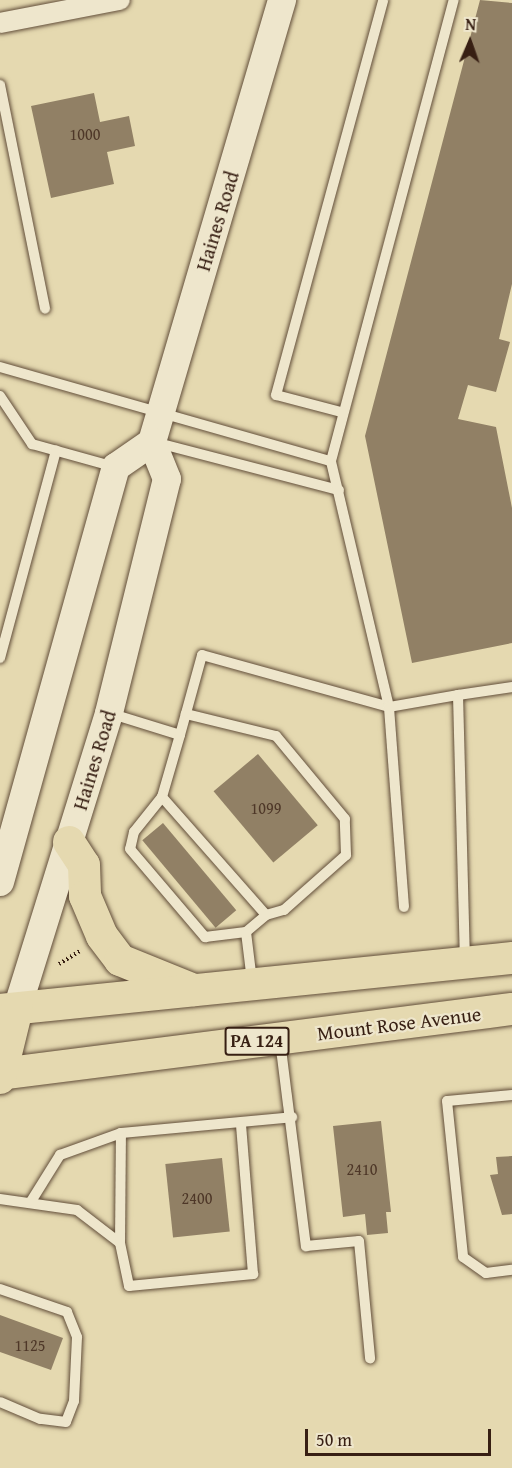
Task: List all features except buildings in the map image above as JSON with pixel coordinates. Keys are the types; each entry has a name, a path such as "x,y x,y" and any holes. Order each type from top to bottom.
{"main road":[{"name":"Haines Road","path":"1,1075 9,1009 69,842 109,713 167,479 156,429 282,0"},
{"path":"0,882 116,467 156,429"},
{"path":"69,842 84,865 85,896 102,936 120,960 200,993"},
{"path":"9,1009 200,993 512,958"},
{"name":"Mount Rose Avenue","path":"1,1075 512,1009"}],"street":[{"path":"0,23 120,0"}],"lane":[{"path":"341,412 276,395 383,0"},
{"path":"404,907 389,707 331,461 341,412 454,0"},
{"path":"0,85 45,309"},
{"path":"0,367 156,429 339,490"},
{"path":"0,396 32,444 116,467"},
{"path":"156,429 331,461"},
{"path":"0,658 56,450"},
{"path":"186,714 276,736 345,819 346,855 284,910 266,915 246,932 205,937 130,849 134,832 162,797 202,655 389,707 512,687"},
{"path":"458,695 466,962"},
{"path":"109,713 180,735"},
{"path":"162,797 266,915"},
{"path":"246,932 252,987"},
{"path":"280,1038 292,1117 306,1246 359,1241 370,1358"},
{"path":"512,1095 447,1101 463,1257 486,1273 512,1270"},
{"path":"30,1203 60,1155 122,1133 241,1125 292,1117"},
{"path":"122,1133 120,1243 129,1286 253,1274 241,1125"},
{"path":"0,1199 77,1210 120,1243"},
{"path":"0,1289 67,1312 77,1337 74,1401 66,1422 40,1419 0,1402"}],"path":[{"path":"56,966 89,945"},
{"path":"61,962 61,974"}]}
